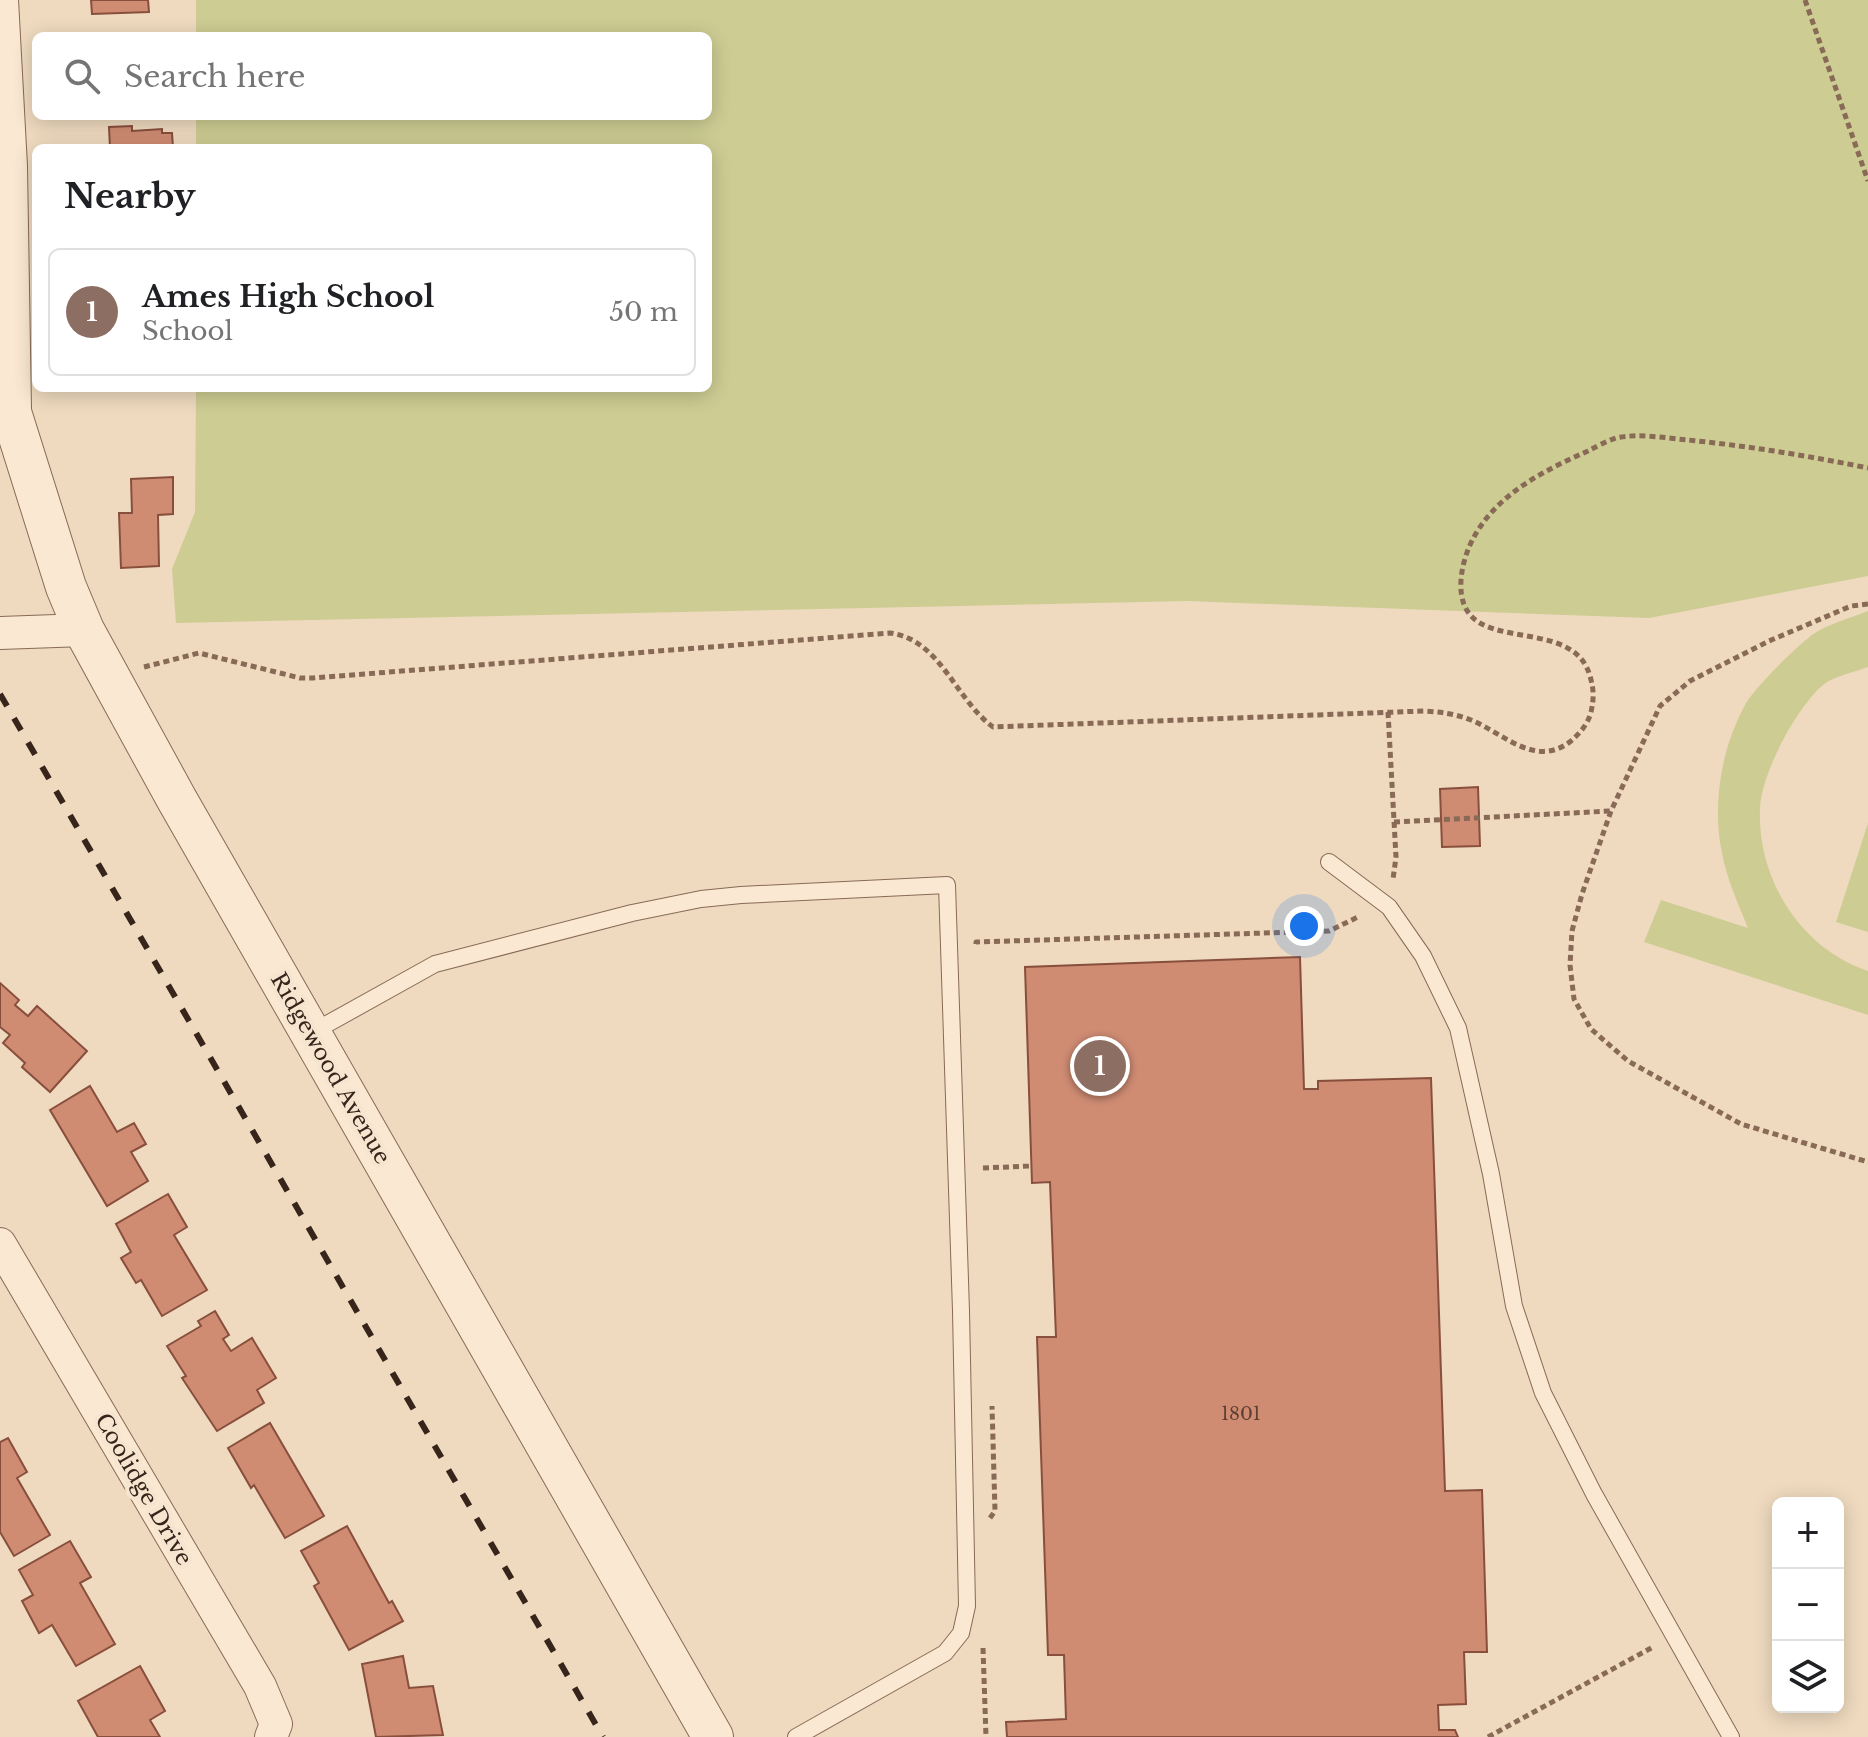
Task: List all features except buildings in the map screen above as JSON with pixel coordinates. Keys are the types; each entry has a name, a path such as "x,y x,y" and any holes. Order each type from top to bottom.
{"street":[{"path":"2,0 11,166 16,431"},
{"name":"Ridgewood Avenue","path":"0,377 66,587 84,630 713,1737"},
{"path":"0,633 84,630"},
{"name":"Coolidge Drive","path":"0,1244 260,1686 276,1724 271,1737"}],"lane":[{"path":"1329,862 1389,907 1423,956 1458,1028 1491,1174 1514,1306 1543,1393 1594,1494 1731,1737"},
{"path":"311,1033 435,964 632,913 714,897 947,885 967,1606 961,1633 945,1653 796,1737"}],"path":[{"path":"1805,0 1868,181"},
{"path":"135,669 199,653 300,678 313,678 890,633 905,635 930,652 978,716 993,727 1424,711 1453,714 1476,722 1519,747 1539,751 1562,748 1581,732 1590,717 1595,695 1589,671 1578,653 1540,638 1506,633 1478,621 1468,613 1461,595 1467,549 1479,527 1516,489 1560,463 1616,438 1657,437 1813,457 1868,468"},
{"path":"1868,604 1851,606 1769,641 1690,681 1660,706 1611,811 1582,894 1572,931 1570,965 1574,999 1591,1029 1628,1061 1741,1124 1868,1162"},
{"path":"976,957 976,942 1329,931 1356,919 1378,899 1393,879 1396,857 1388,712"},
{"path":"1394,822 1611,811"},
{"path":"983,1153 984,1184"},
{"path":"983,1168 1032,1166"},
{"path":"987,1522 995,1511 992,1402"},
{"path":"1488,1737 1674,1636"},
{"path":"982,1643 986,1737"}],"shaded area":[{"path":"196,0 1868,0 1868,576 1649,618 1187,601 176,623 172,569 195,512 196,392 712,392 712,144 196,144 196,120 712,120 712,32 196,32"},
{"path":"1868,611 1868,667 1823,685 1802,709 1773,760 1760,809 1766,861 1775,885 1804,929 1822,946 1844,961 1868,971 1868,1015 1644,942 1661,900 1748,928 1727,873 1719,835 1721,778 1730,740 1750,698 1796,649 1825,628"},
{"path":"1868,823 1868,932 1836,922"}],"railway":[{"path":"0,694 603,1737"}],"place":[{"name":"Ames High School","path":"1100,1066"}]}
